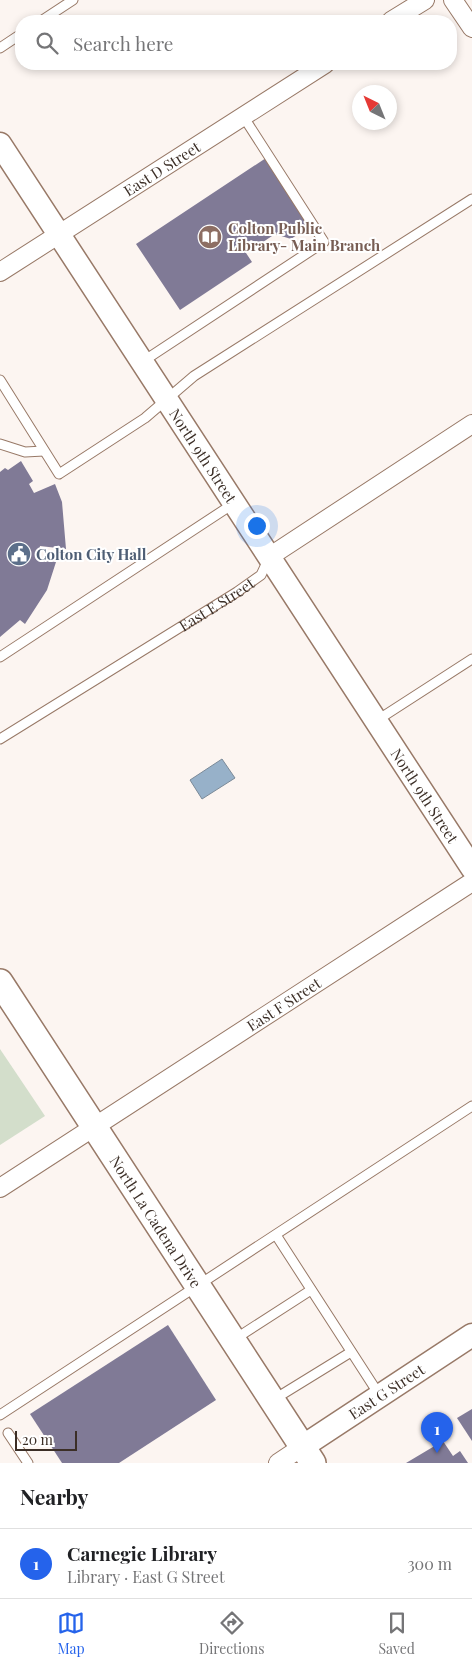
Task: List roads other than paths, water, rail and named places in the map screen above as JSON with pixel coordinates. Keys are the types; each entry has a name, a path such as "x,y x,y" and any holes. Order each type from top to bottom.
{"main road":[{"name":"North La Cadena Drive","path":"0,982 308,1455"}],"street":[{"path":"401,15 425,0"},
{"path":"453,0 472,28"},
{"name":"East D Street","path":"0,272 316,70"},
{"name":"North 9th Street","path":"0,144 472,868"},
{"name":"East E Street","path":"269,557 472,424"},
{"name":"East F Street","path":"0,1188 472,882"},
{"name":"East G Street","path":"308,1455 380,1396 472,1336"},
{"path":"278,1463 308,1455"}],"lane":[{"path":"50,15 73,0"},
{"path":"0,48 15,38"},
{"path":"142,362 324,242 244,116"},
{"path":"0,380 59,474 145,418 165,398 194,376 472,199"},
{"path":"0,444 25,452 44,451"},
{"path":"0,657 233,504"},
{"name":"East E Street","path":"0,739 237,592 261,575 269,557"},
{"path":"376,722 472,659"},
{"path":"0,1415 472,1106"},
{"path":"276,1235 380,1396"},
{"path":"233,1340 311,1290"},
{"path":"272,1401 351,1352"},
{"path":"8,1433 28,1463"}],"water":[{"path":"222,759 235,778 202,799 190,780"}],"place":[{"name":"Colton Public Library- Main Branch","path":"210,237"},
{"name":"Colton City Hall","path":"19,554"},
{"name":"Carnegie Library","path":"437,1453"}]}
